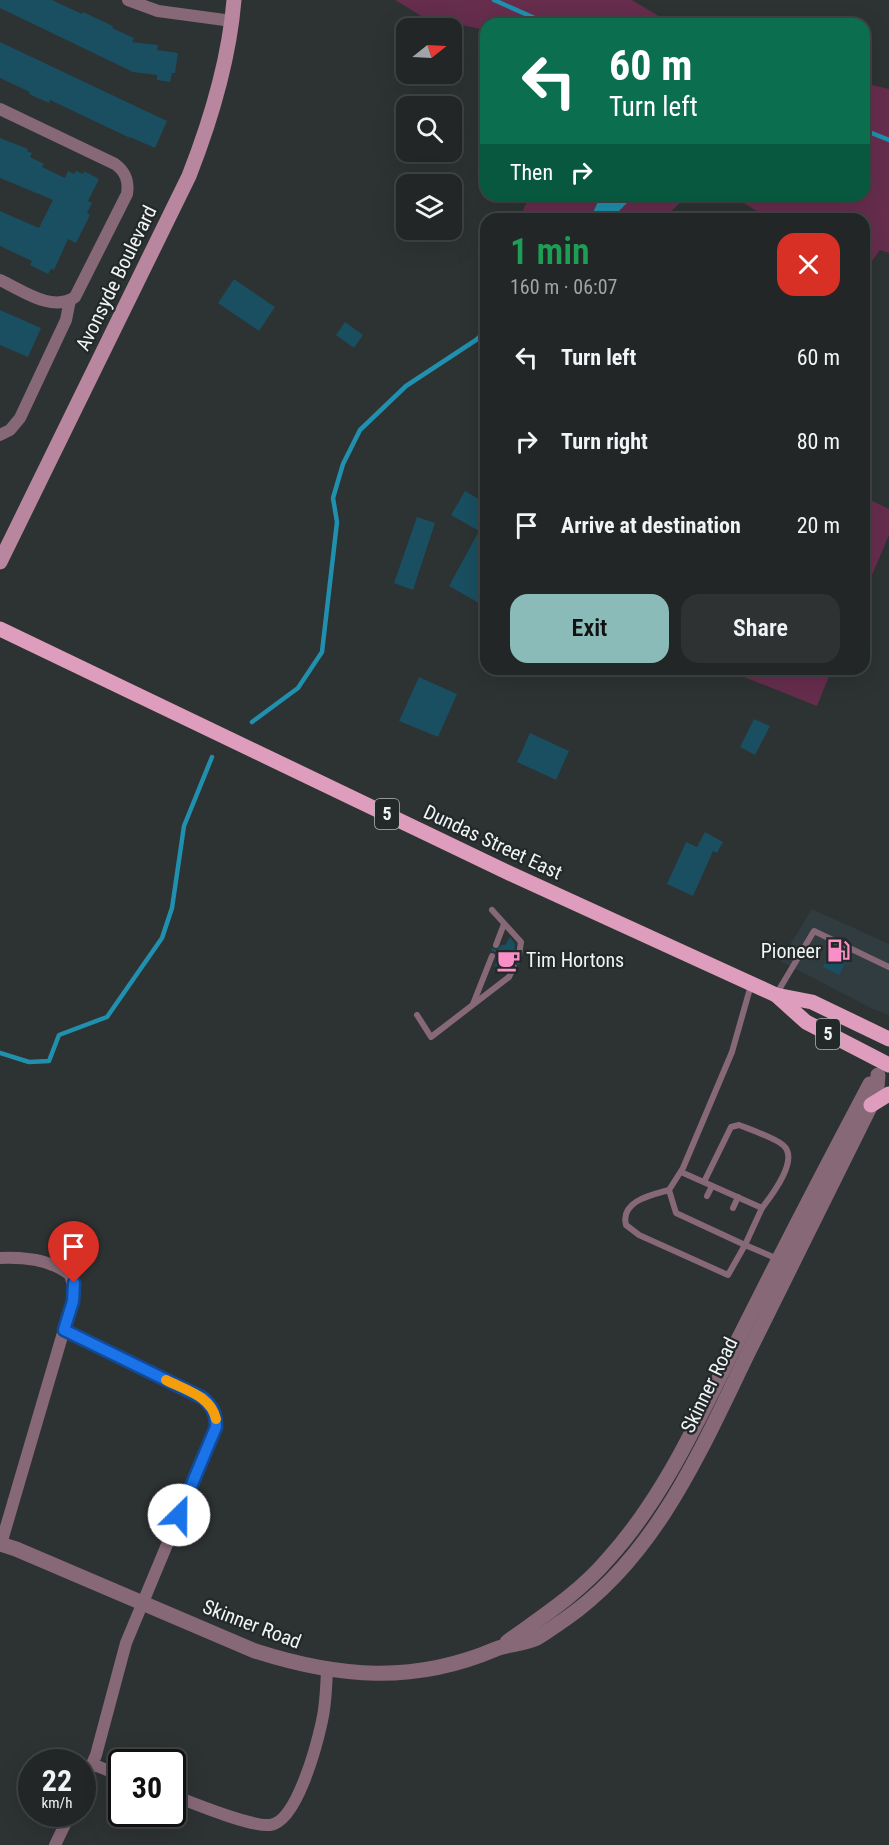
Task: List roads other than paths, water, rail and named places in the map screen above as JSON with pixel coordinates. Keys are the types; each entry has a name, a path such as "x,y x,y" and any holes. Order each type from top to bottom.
{"main road":[{"name":"Avonsyde Boulevard","path":"0,562 180,198 211,115 223,68 234,0"},
{"name":"Dundas Street East","path":"0,628 508,873 776,995 812,1002 889,1039"},
{"name":"Dundas Street East","path":"776,995 806,1022 886,1066"},
{"path":"871,1105 889,1094"}],"street":[{"path":"128,0 158,11 232,21"},
{"path":"0,109 106,159 123,170 129,186 128,194 79,292 70,300 60,304 49,303 0,280"},
{"path":"0,435 10,430 20,418 66,320 70,300"},
{"name":"Skinner Road","path":"500,1647 535,1639 575,1612 611,1582 644,1544 687,1476 871,1105 886,1066"},
{"name":"Skinner Road","path":"0,1544 255,1651 327,1671 371,1674 409,1672 447,1665 483,1655 500,1647 564,1601 608,1560 629,1534 672,1471 778,1259 871,1082 886,1066"},
{"path":"0,1258 37,1260 55,1265 70,1275 75,1292 0,1544"},
{"path":"64,1330 203,1398 212,1407 216,1417 216,1427 126,1643 96,1750"},
{"path":"186,1800 259,1824 271,1825 279,1822 300,1792 314,1751 324,1711 327,1671"},
{"path":"55,1845 64,1827"}],"lane":[{"path":"492,910 521,942 519,956"},
{"path":"496,945 504,924"},
{"path":"776,995 814,931 889,967"},
{"path":"473,1005 492,957"},
{"path":"417,1015 431,1037 509,977 514,967"},
{"path":"704,1182 731,1127 739,1125 783,1145 789,1156 788,1164 775,1192 762,1208 728,1275 639,1235 626,1225 624,1217 628,1208 641,1198 669,1190 681,1172 732,1052 751,984"},
{"path":"681,1172 762,1208"},
{"path":"707,1196 712,1186"},
{"path":"669,1190 676,1213 696,1218 745,1245 778,1259"},
{"path":"733,1208 738,1197"}],"water":[{"path":"598,201 629,201 617,213 593,213"}],"waterway":[{"path":"494,0 534,18"},
{"path":"870,132 889,140"},
{"path":"252,722 298,688 322,652 337,522 333,498 343,464 360,430 406,386 480,336"},
{"path":"0,1053 29,1062 49,1061 59,1035 107,1017 162,938 172,908 184,826 212,757"}],"place":[{"name":"Pioneer","path":"839,951"},
{"name":"Tim Hortons","path":"508,960"}]}
